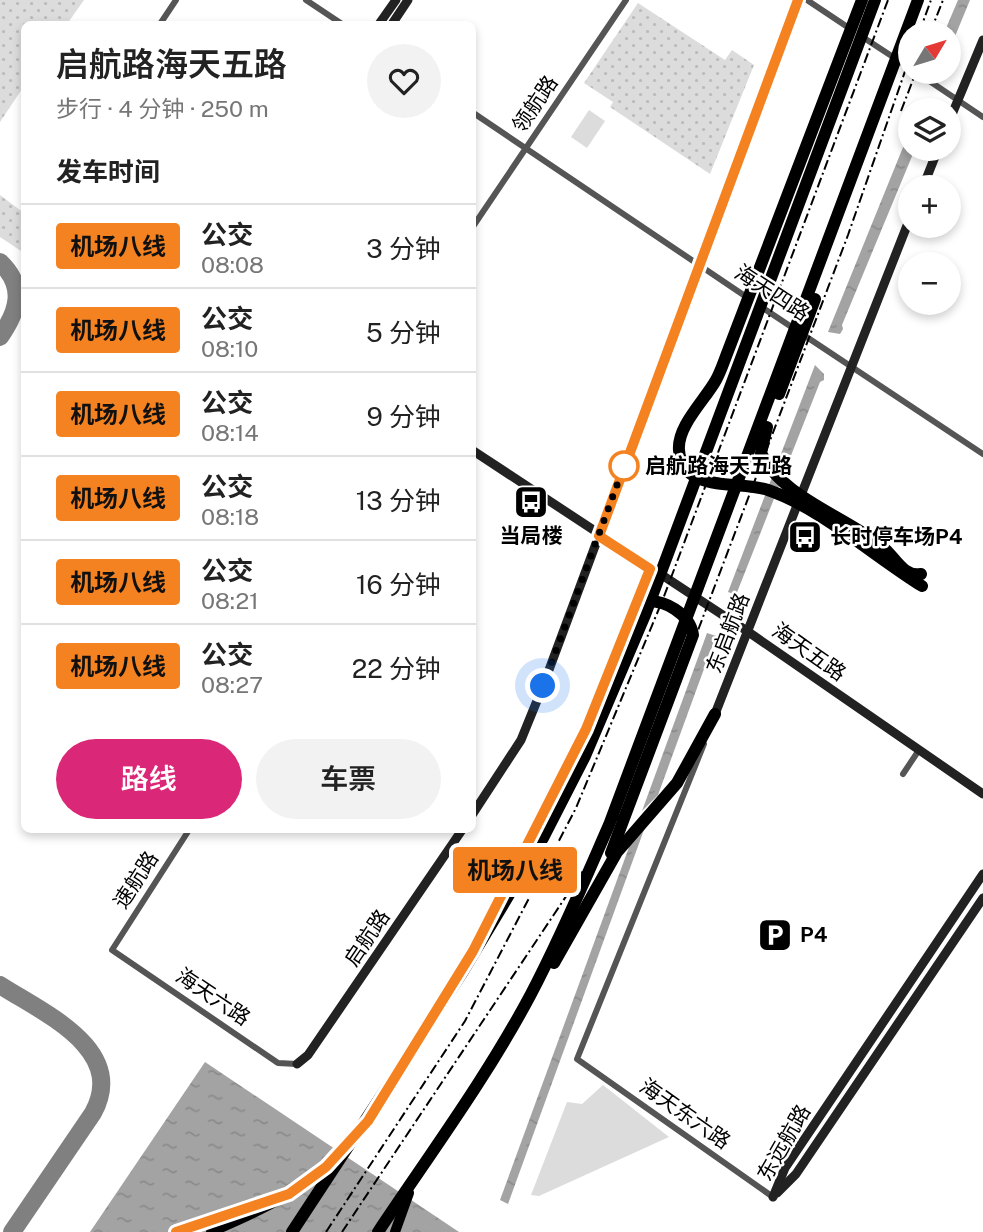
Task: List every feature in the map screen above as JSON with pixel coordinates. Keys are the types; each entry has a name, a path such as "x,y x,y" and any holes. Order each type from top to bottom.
{"highway":[{"path":"743,300 862,0"},
{"path":"292,1232 368,1121 462,973 543,838 585,756 645,615 875,0"},
{"path":"531,995 573,907 626,781 918,0"},
{"path":"841,54 827,75 796,153 716,379 681,435 678,449 686,469 702,481 765,488 846,529"},
{"path":"855,169 834,247 762,440 761,453 767,468 786,485 921,580"},
{"path":"462,973 586,729 650,569"},
{"path":"378,1232 427,1161 576,928 604,873 693,635 691,624 684,615 652,600 641,602 633,612"},
{"path":"604,873 629,836 677,783 715,714"}],"main road":[{"path":"211,1232 252,1215 289,1194 326,1167 368,1121"},
{"path":"395,1232 405,1201 427,1161"},
{"path":"176,1232 289,1194"}],"street":[{"path":"162,21 176,0"},
{"path":"306,0 338,21"},
{"path":"381,21 396,0"},
{"path":"394,21 408,0"},
{"name":"领航路","path":"476,222 626,0"},
{"path":"476,809 521,740 798,0"},
{"path":"807,0 898,60"},
{"path":"959,98 983,40"},
{"path":"934,84 955,98"},
{"path":"961,102 983,117"},
{"name":"海天四路","path":"476,115 743,300 850,365 983,454"},
{"name":"东启航路","path":"577,1059 902,238"},
{"name":"海天五路","path":"476,453 747,631 983,794"},
{"path":"903,774 919,750"},
{"name":"速航路","path":"112,950 187,833"},
{"name":"启航路","path":"297,1064 308,1055 461,833"},
{"name":"东远航路","path":"773,1196 785,1168 983,874"},
{"name":"东远航路","path":"773,1196 796,1174 983,898"},
{"name":"海天六路","path":"112,950 278,1063 297,1064"},
{"name":"海天东六路","path":"577,1059 773,1196"}],"shaded area":[{"path":"0,0 84,0 69,21 21,21 21,90 0,122"},
{"path":"638,3 725,60 732,50 754,65 710,174 610,107 613,102 584,83"},
{"path":"589,110 605,121 587,148 571,137"},
{"path":"0,195 21,211 21,251 0,237"},
{"path":"603,1085 669,1137 539,1196 531,1195 567,1102 582,1104"}],"water":[{"path":"958,0 970,0 961,22 949,21"},
{"path":"898,160 910,161 904,175 898,175 898,190 842,325 843,329 840,334 828,332"},
{"path":"815,365 824,374 824,380 820,382 736,595 728,592"},
{"path":"707,633 716,636 658,795 642,811"},
{"path":"645,827 508,1204 500,1200 632,839"},
{"path":"205,1062 459,1232 90,1232"}],"taxiway":[{"path":"0,262 14,281 16,290 15,308 0,337"},
{"path":"0,985 58,1021 76,1036 90,1052 99,1070 101,1090 93,1113 12,1232"}],"railway":[{"path":"326,1232 465,1021 576,808 663,599 888,0"},
{"path":"923,21 931,0"},
{"path":"935,21 943,0"},
{"path":"342,1232 621,814 648,762 848,235 901,84"},
{"path":"906,98 911,84"}],"bus line":[{"name":"机场八线","path":"176,1232 289,1194 326,1167 368,1121 462,973 563,775 586,729 650,569 599,536 798,0"}],"place":[{"name":"启航路海天五路","path":"624,466"},
{"name":"当局楼","path":"531,502"},
{"name":"长时停车场P4","path":"805,537"},
{"name":"P4","path":"775,935"}],"route":[{"path":"543,686 624,466"}]}
